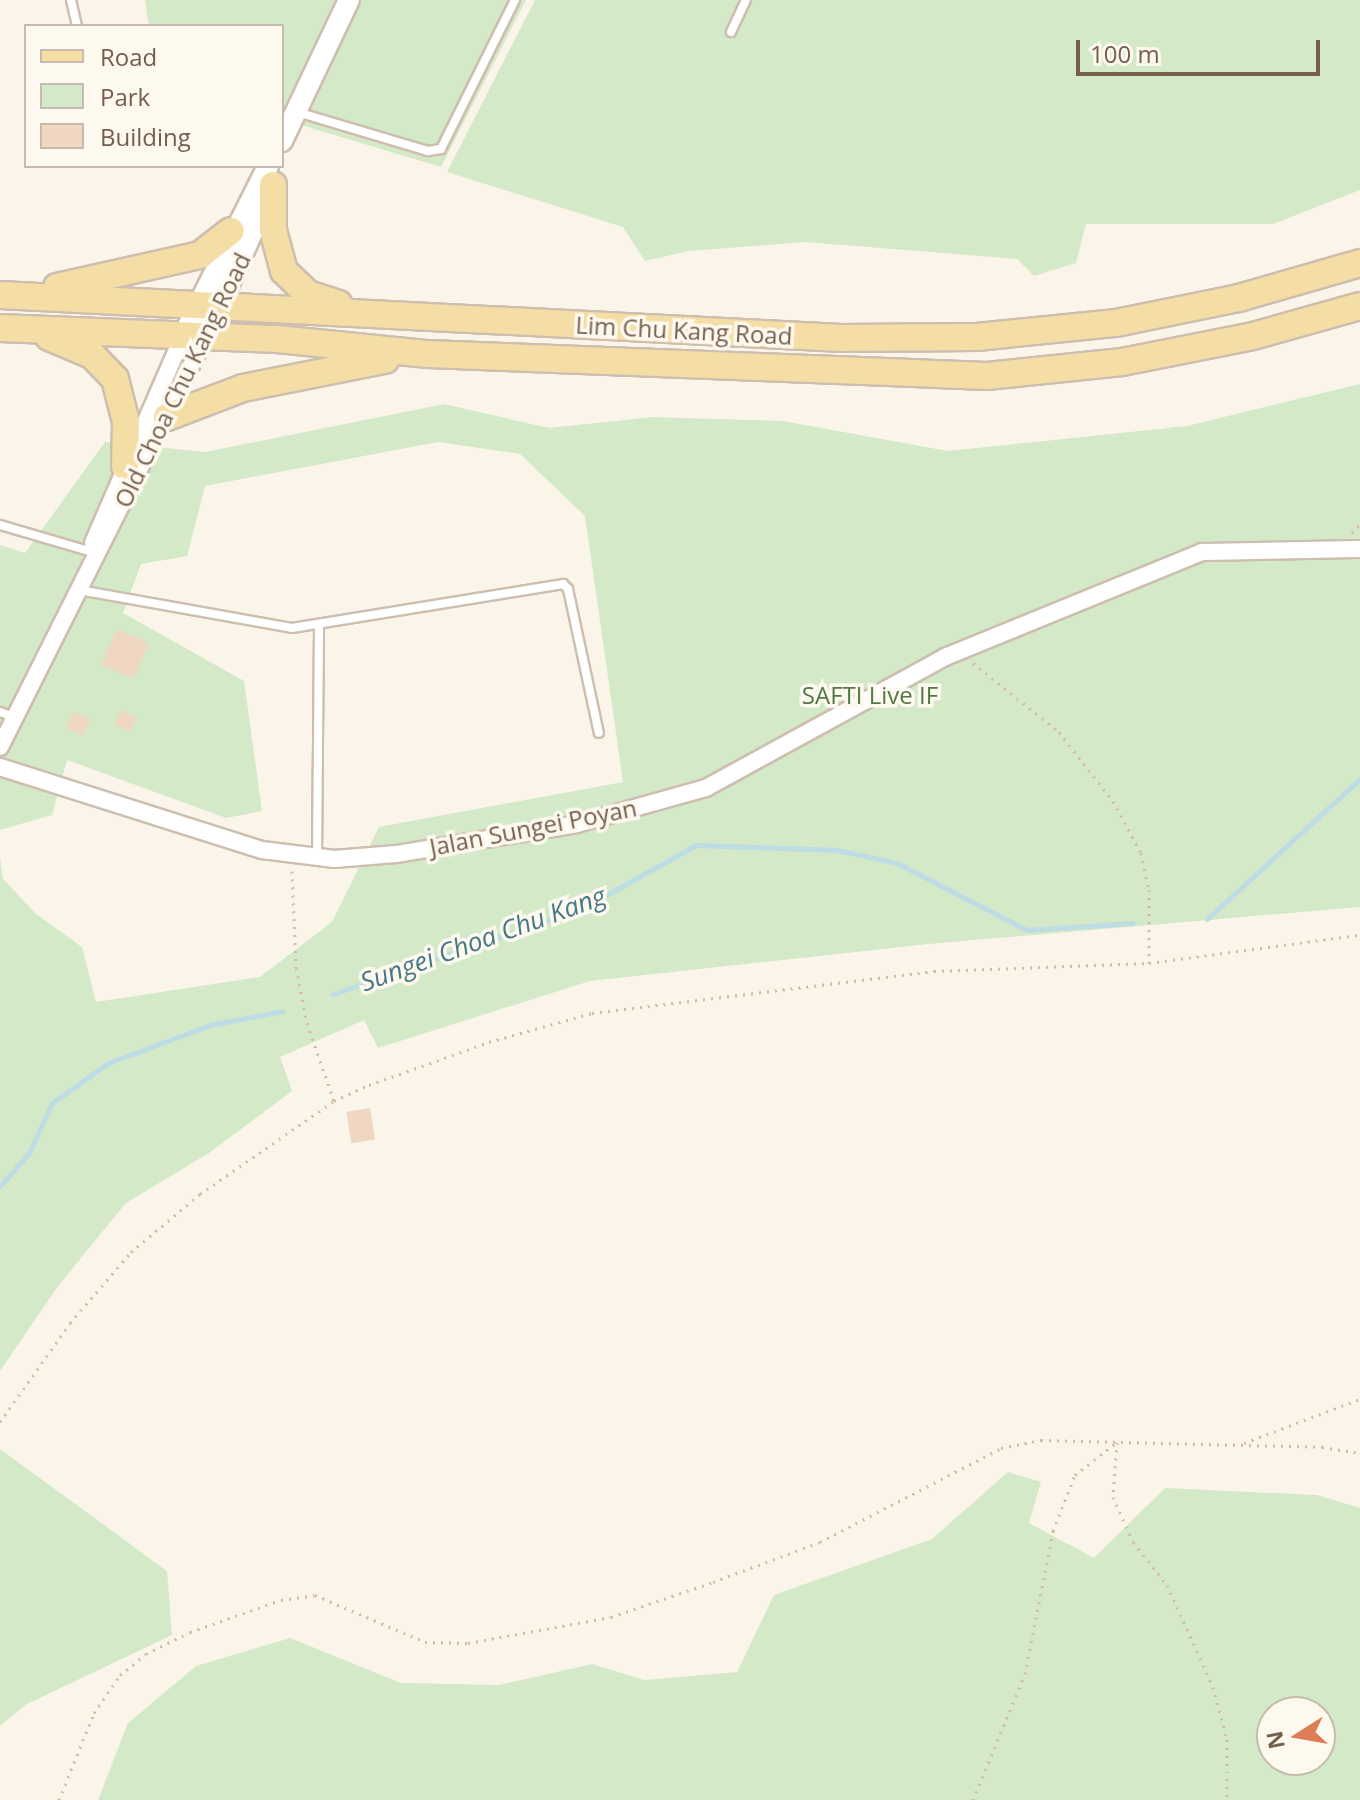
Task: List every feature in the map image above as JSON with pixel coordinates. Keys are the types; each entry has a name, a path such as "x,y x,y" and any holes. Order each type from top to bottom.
{"main road":[{"path":"273,172 277,253 297,287 323,301 385,314"},
{"path":"9,295 161,267 200,255 231,231"},
{"name":"Lim Chu Kang Road","path":"9,295 842,338 977,337 1116,323 1239,298 1360,263"},
{"name":"Lim Chu Kang Road","path":"0,328 194,336 428,354 987,376 1122,362 1253,336 1360,306"},
{"path":"32,330 92,355 115,379 126,422 125,466"},
{"path":"167,417 211,396 322,368 428,354"}],"street":[{"path":"284,137 349,0"},
{"name":"Old Choa Chu Kang Road","path":"208,305 231,231 273,172"},
{"name":"Old Choa Chu Kang Road","path":"78,590 89,551 125,466 194,336 273,172"},
{"name":"Old Choa Chu Kang Road","path":"0,747 7,714 78,590 167,417 194,336"},
{"name":"Jalan Sungei Poyan","path":"0,767 292,855 396,854 577,824 706,788 957,651 1202,552 1360,549"}],"lane":[{"path":"71,0 77,24"},
{"path":"296,112 428,151 441,149 515,0"},
{"path":"731,32 746,0"},
{"path":"0,525 89,551"},
{"path":"78,590 264,627 319,625 563,584 568,589 599,733"},
{"path":"317,857 319,625"}],"path":[{"path":"957,651 1059,732 1113,801 1144,866 1149,963"},
{"path":"292,855 296,968 307,1023 334,1101"},
{"path":"0,1422 70,1323 131,1252 200,1194 334,1101 489,1042 592,1013 934,971 1149,963 1360,935"},
{"path":"1242,1444 1360,1399"},
{"path":"59,1800 94,1713 120,1675 146,1654 190,1632 281,1600 315,1595 343,1603 425,1642 468,1643 611,1617 820,1542 1001,1448 1041,1440 1242,1444 1360,1453"},
{"path":"973,1800 1025,1674 1053,1531 1075,1475 1117,1442"},
{"path":"1117,1442 1113,1497 1133,1542 1167,1585 1213,1687 1227,1739 1227,1800"}],"green space":[{"path":"145,0 335,0 284,108 284,24 149,24"},
{"path":"358,0 526,0 441,167 301,125"},
{"path":"535,0 1360,0 1360,190 1273,224 1086,224 1076,263 1034,276 1017,259 806,242 688,251 645,261 623,227 447,172"},
{"name":"SAFTI Live IF","path":"1360,384 1360,907 929,944 590,981 378,1048 364,1020 280,1057 292,1091 209,1153 126,1203 58,1286 0,1371 0,858 3,879 36,914 82,947 96,1002 260,977 332,922 379,827 623,782 585,516 520,454 438,442 205,486 187,556 141,564 123,613 244,681 262,811 226,818 67,760 52,815 0,830 0,545 25,553 105,442 205,452 444,404 549,428 653,417 783,421 948,451 1187,426"},
{"path":"0,1449 167,1571 172,1635 27,1704 0,1726"},
{"path":"1008,1472 1041,1482 1029,1523 1094,1558 1165,1488 1317,1495 1360,1508 1360,1800 98,1800 128,1723 196,1666 290,1638 401,1683 499,1685 592,1664 644,1680 737,1672 774,1595 932,1539"}],"building":[{"path":"117,629 149,643 133,679 101,665"},
{"path":"121,710 137,717 130,732 114,725"},
{"path":"73,712 91,719 84,736 67,729"},
{"path":"370,1108 375,1140 351,1143 346,1112"}],"waterway":[{"name":"Sungei Choa Chu Kang","path":"1207,919 1360,779"},
{"name":"Sungei Choa Chu Kang","path":"333,994 585,907 696,845 837,850 897,863 1027,930 1133,923"},
{"name":"Sungei Choa Chu Kang","path":"0,1186 29,1153 52,1103 108,1063 210,1025 283,1011"}]}
